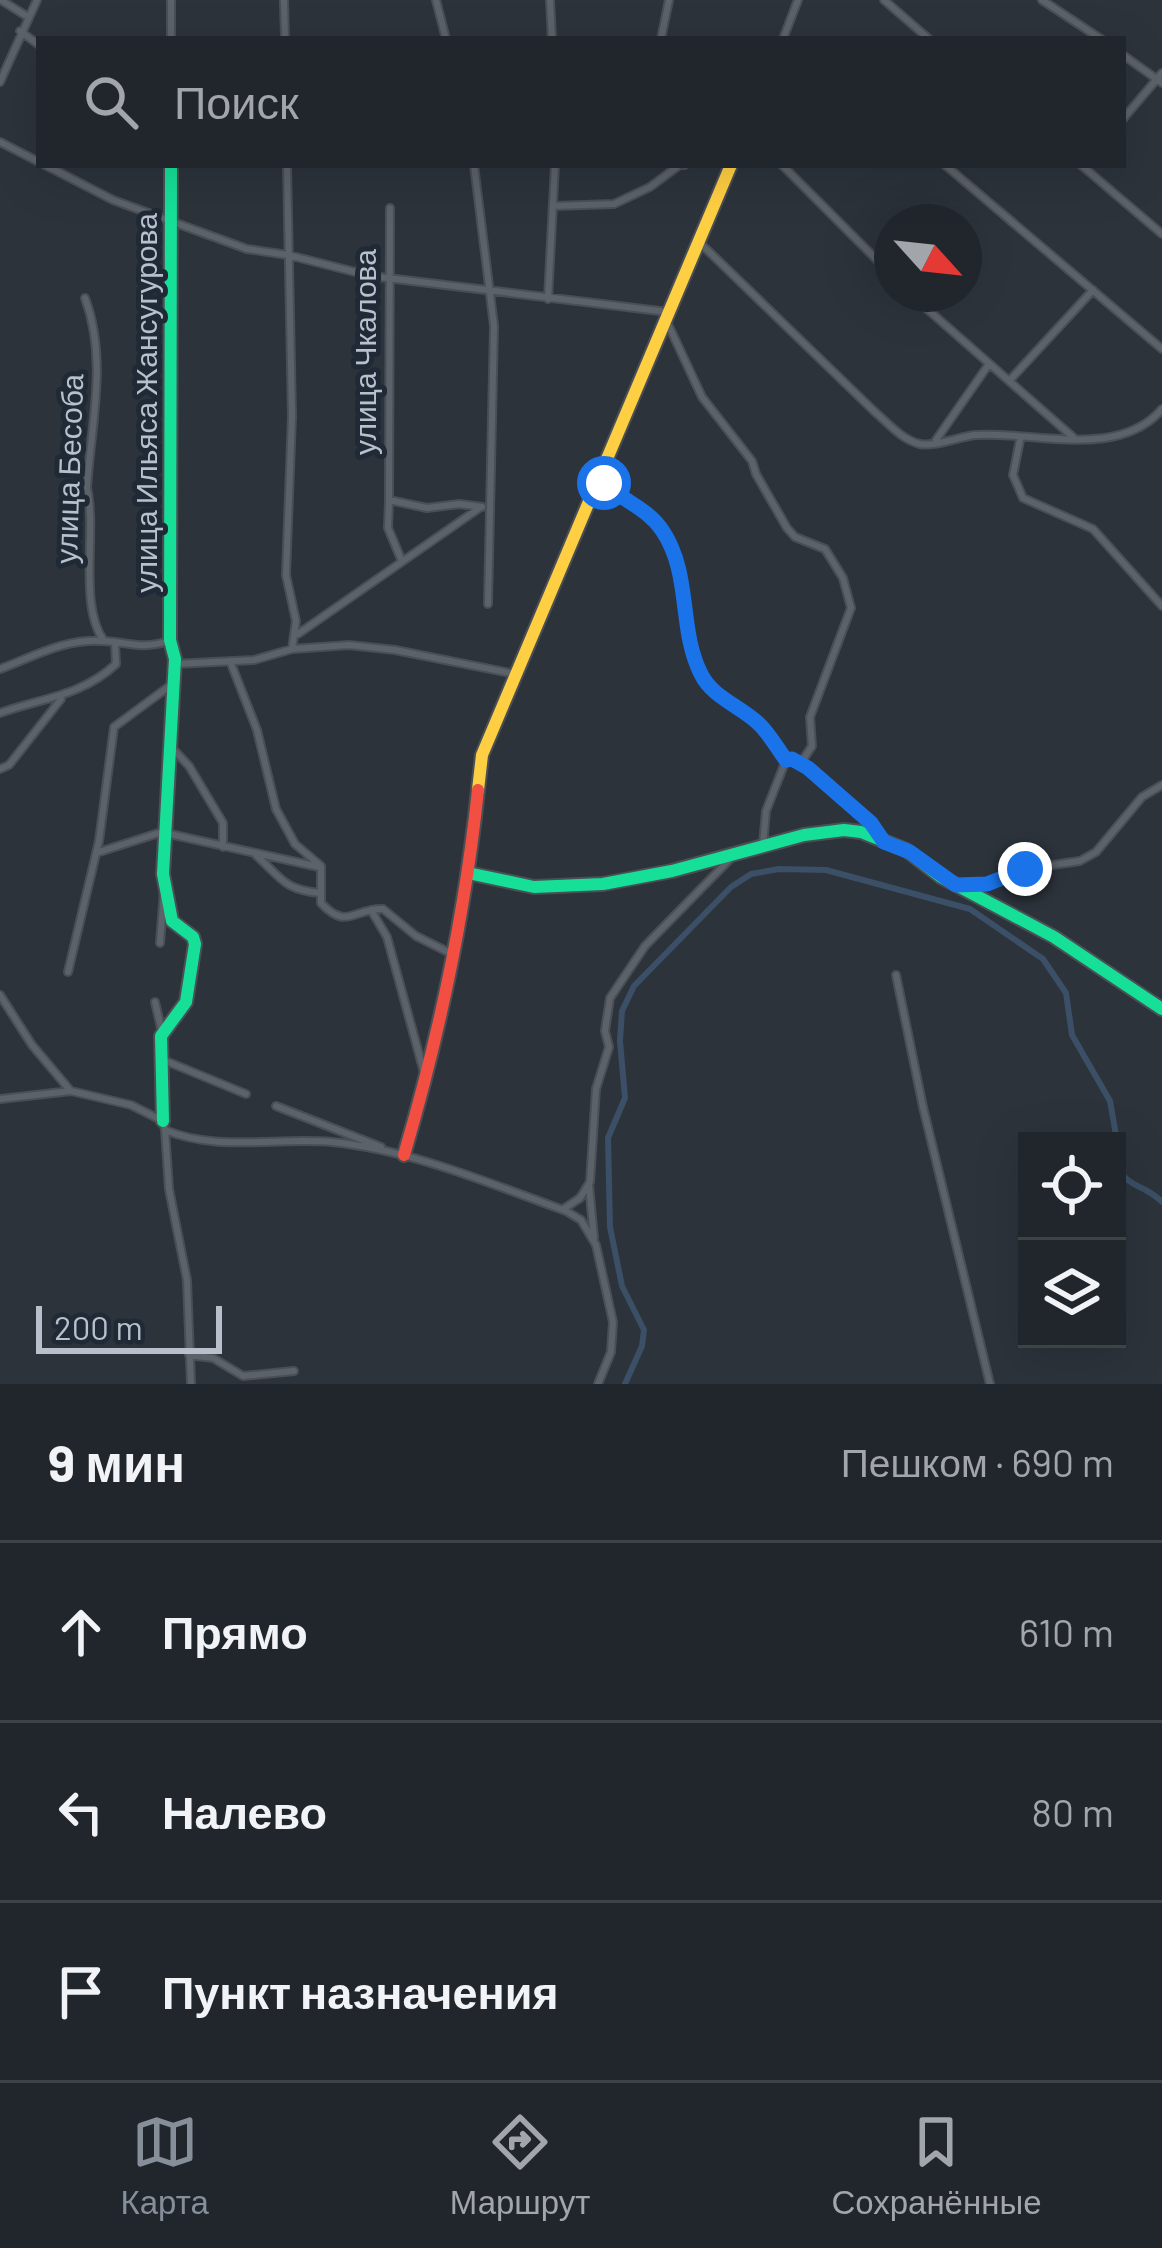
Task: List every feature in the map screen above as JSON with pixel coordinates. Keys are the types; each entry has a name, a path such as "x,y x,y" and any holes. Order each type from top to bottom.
{"street":[{"path":"1,0 28,17"},
{"path":"0,82 37,0"},
{"path":"170,0 171,36"},
{"path":"284,0 285,36"},
{"path":"436,0 445,36"},
{"path":"550,0 552,36"},
{"path":"662,36 669,0"},
{"path":"784,35 798,0"},
{"path":"884,0 926,36"},
{"path":"1042,0 1096,36"},
{"path":"20,31 36,43"},
{"path":"1126,57 1160,78 1126,116"},
{"path":"0,142 36,161"},
{"path":"50,168 113,200 247,249 340,270 667,316"},
{"name":"улица Ильяса Жансугурова","path":"164,881 174,664 170,640 171,168"},
{"path":"287,168 292,416 286,575 296,638"},
{"path":"474,168 492,292 488,604"},
{"path":"548,300 555,168"},
{"path":"554,206 614,204 650,187 674,168"},
{"path":"397,1154 426,1079 468,873 479,767 726,168"},
{"path":"785,168 874,257"},
{"path":"949,168 1162,349"},
{"path":"1085,168 1162,234"},
{"name":"улица Чкалова","path":"390,208 388,528 401,560"},
{"path":"699,242 808,351 905,438 924,445 980,435 1074,438 1132,432 1162,409"},
{"path":"1010,381 1093,290"},
{"name":"улица Бесоба","path":"85,298 93,317 97,355 87,488 92,509 91,597 98,634 104,640"},
{"path":"930,312 1074,438"},
{"path":"667,316 702,397 740,442 795,537 815,543 834,560 851,608 810,717 814,739 801,763"},
{"path":"934,443 989,364"},
{"path":"1019,438 1013,476 1023,498 1093,530 1162,606"},
{"path":"600,479 644,510 665,534 683,580 700,674 712,689 759,724 786,760 801,763 871,823 884,842"},
{"path":"389,497 427,508 486,507"},
{"path":"292,649 302,628 486,507"},
{"path":"0,669 49,647 104,640 136,648 170,640"},
{"path":"0,713 63,697 94,683 118,657 115,644"},
{"path":"174,664 349,645 515,674"},
{"path":"230,661 257,730 276,809 295,844 322,868 321,903 348,919 370,910 389,911 416,936 452,954"},
{"path":"68,972 96,853 118,722 172,685"},
{"path":"0,769 9,765 63,697"},
{"path":"170,746 189,766 223,823 223,847"},
{"path":"763,844 766,811 786,760"},
{"path":"468,873 531,887 569,887 643,876 763,844 842,830 910,852 956,885 971,887 1025,869 1080,861 1096,852 1142,796 1162,785"},
{"path":"96,853 165,832 322,868"},
{"path":"253,853 283,884 296,891 321,892"},
{"path":"598,1384 615,1331 594,1240 590,1181 596,1089 609,1047 605,1031 610,998 645,946 736,854"},
{"path":"160,943 164,881"},
{"path":"163,1032 186,1002 195,944 172,921 164,881"},
{"path":"971,887 1162,1009"},
{"path":"370,910 387,937 426,1079"},
{"path":"896,975 990,1384"},
{"path":"0,995 32,1045 71,1091"},
{"path":"155,1002 163,1032 170,1189 187,1280 191,1384"},
{"path":"161,1059 245,1094"},
{"path":"0,1099 71,1091 130,1105 164,1125 213,1143 316,1141 397,1154"},
{"path":"276,1106 397,1154 562,1209 581,1220 594,1240"},
{"path":"562,1209 580,1198 590,1181"},
{"path":"189,1355 213,1358 243,1376 294,1371"}],"waterway":[{"path":"625,1384 644,1330 622,1286 610,1227 608,1138 625,1098 622,1011 634,986 731,887 751,874 826,870 970,909 1043,959 1066,993 1072,1035 1110,1101 1115,1132"},
{"path":"1126,1179 1162,1202"}],"traffic: fast":[{"path":"163,1121 161,1036 186,1002 195,944 172,921 163,874 175,659 170,640 171,168"},
{"path":"468,873 534,887 603,884 672,871 804,835 861,832 906,850 941,877 1054,937 1162,1009"}],"traffic: slow":[{"path":"478,790 482,755 730,168"}],"traffic: jam":[{"path":"404,1155 449,974 478,790"}],"route":[{"path":"604,483 644,510 665,534 683,580 700,674 712,689 759,724 786,760 797,760 808,768 871,823 884,842 910,852 956,885 987,884 1025,869"}]}
